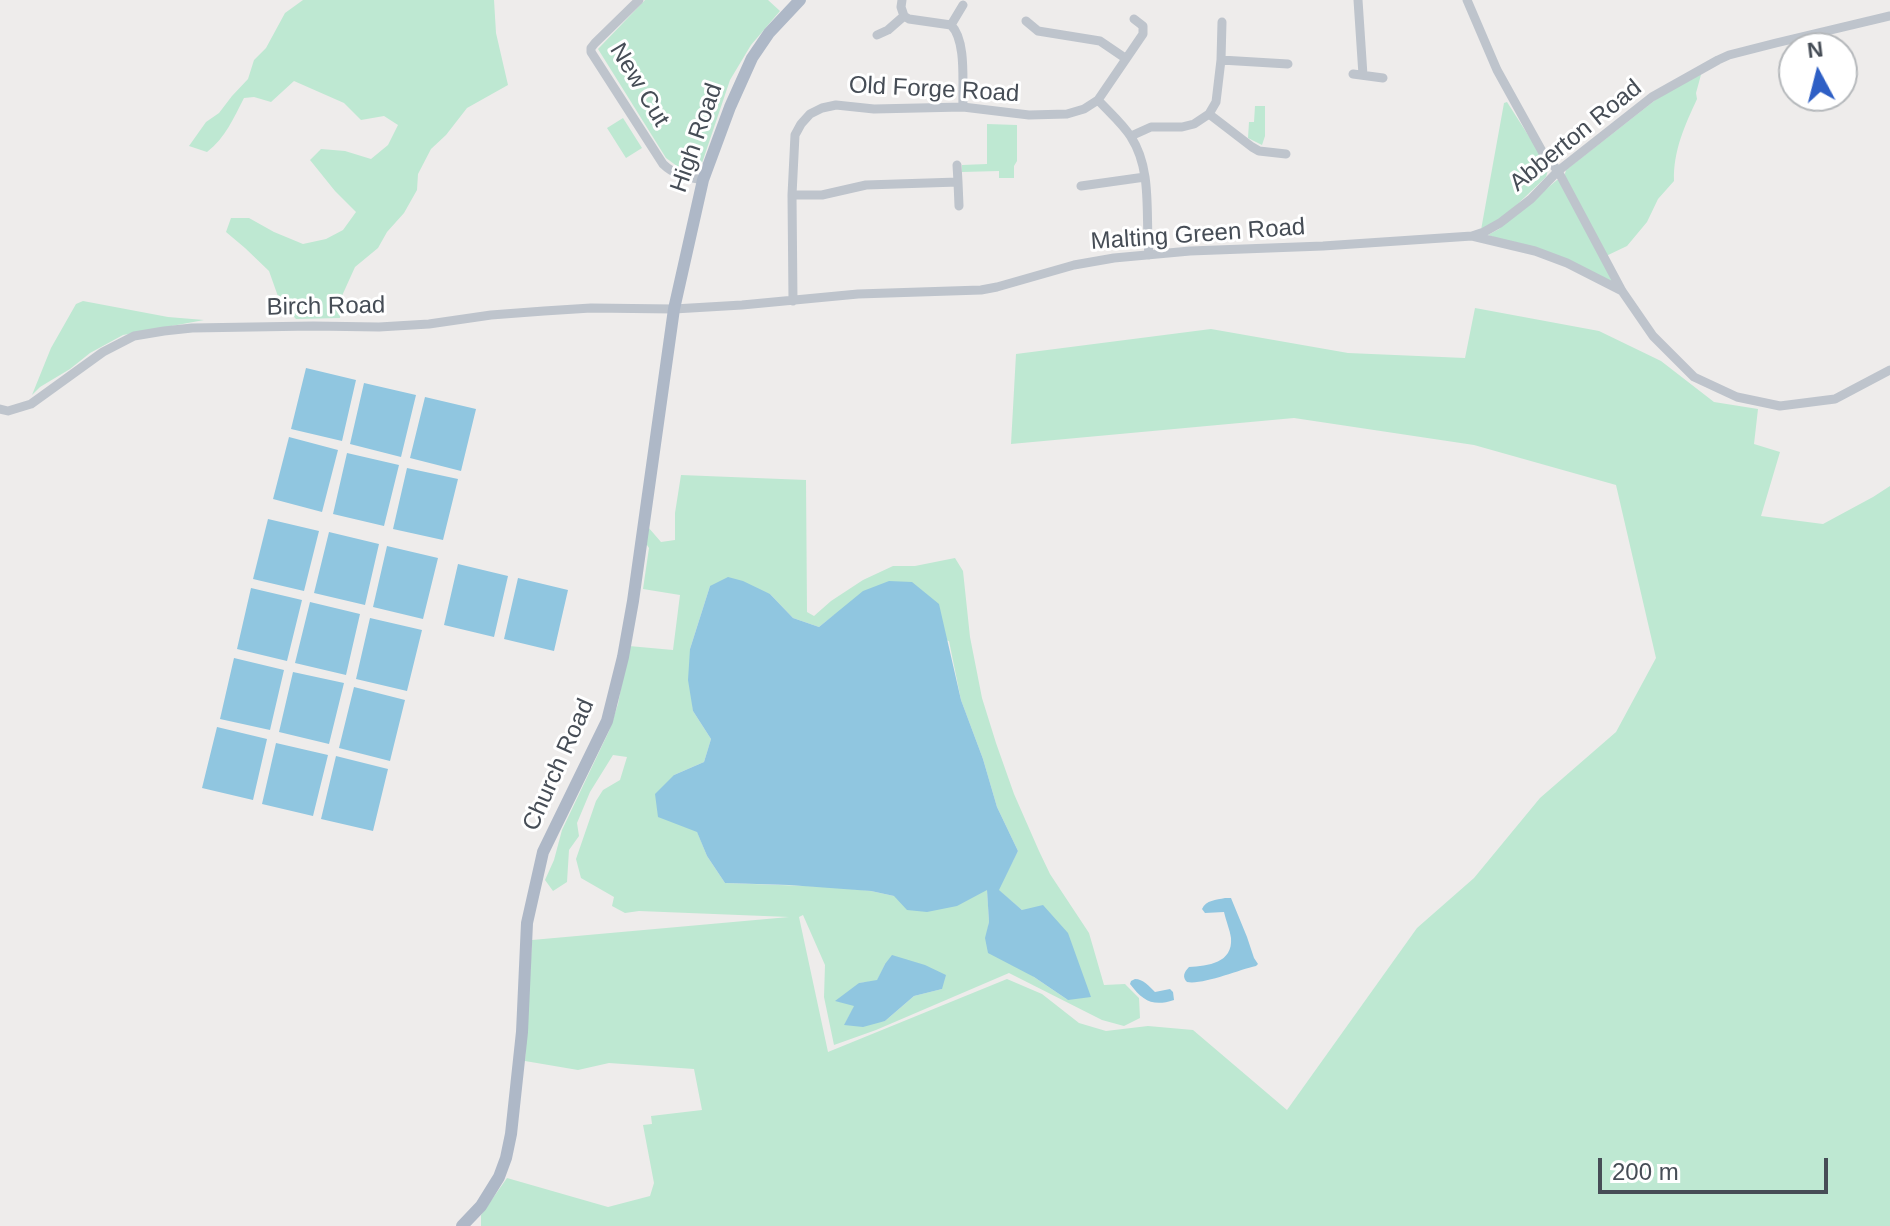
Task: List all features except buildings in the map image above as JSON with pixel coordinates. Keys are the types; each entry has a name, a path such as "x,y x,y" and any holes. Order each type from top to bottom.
{"main road":[{"name":"High Road","path":"674,309 703,180 734,95 752,58 769,33 800,0"},
{"name":"Church Road","path":"462,1226 481,1206 499,1177 506,1158 522,1032 527,923 543,852 607,721 623,657 674,309"}],"street":[{"name":"New Cut","path":"639,0 595,43 591,52 663,164 678,175 703,180"},
{"path":"902,0 904,16 915,21 951,25 959,35 966,68 963,107"},
{"path":"1358,0 1358,75 1383,78"},
{"path":"1467,0 1497,70 1543,153 1558,171 1622,291 1653,336 1694,377 1737,397 1780,406 1835,399 1890,370"},
{"path":"951,25 963,5"},
{"path":"877,35 904,16"},
{"name":"Abberton Road","path":"1472,236 1500,223 1531,199 1558,171 1652,97 1718,60 1890,16"},
{"path":"1134,19 1143,26 1143,34 1098,100 1131,136 1141,157 1149,255"},
{"path":"1026,21 1038,31 1100,41 1125,58"},
{"path":"1131,136 1151,127 1194,124 1209,114 1216,102 1222,22"},
{"path":"1221,60 1288,64"},
{"name":"Old Forge Road","path":"793,301 795,135 810,114 836,105 874,109 963,107 1029,115 1067,114 1084,109 1098,100"},
{"path":"1209,114 1252,147 1267,153 1286,154"},
{"path":"957,165 959,206"},
{"path":"1081,186 1145,177"},
{"path":"792,195 822,195 866,185 958,182"},
{"name":"Malting Green Road","path":"674,309 858,294 981,290 1074,265 1149,255 1472,236 1535,251 1622,291"},
{"path":"1597,277 1607,262"},
{"name":"Birch Road","path":"0,409 8,411 31,404 103,352 134,336 164,331 192,328 379,327 591,308 674,309"}],"green space":[{"path":"303,0 494,0 496,33 508,85 467,108 431,149 418,174 417,190 404,213 378,248 355,267 341,298 340,318 296,319 280,302 269,271 226,232 231,218 249,218 303,244 326,239 343,230 356,212 310,160 321,149 345,151 371,159 388,145 398,125 384,116 361,120 344,103 294,81 271,102 254,97 244,98 224,134 207,152 189,146 206,122 219,113 248,79 254,60 266,48 285,13"},
{"path":"645,0 768,0 780,11 751,45 730,80 700,169 695,172 681,169 666,158 598,49"},
{"path":"1702,71 1697,99 1678,149 1674,181 1658,199 1647,222 1627,246 1606,256 1564,177 1566,170 1663,94"},
{"path":"1507,102 1548,170 1546,177 1502,219 1481,230 1504,103"},
{"path":"1255,106 1265,106 1262,145 1248,138 1249,122 1254,122"},
{"path":"623,118 642,148 626,158 607,128"},
{"path":"987,124 1017,125 1014,178 999,178 999,171 962,172 962,165 987,164"},
{"path":"1559,180 1617,284 1488,235"},
{"path":"83,301 168,317 204,320 123,335 90,353 32,395 51,348 76,304"},
{"path":"1475,308 1599,331 1661,361 1714,402 1758,409 1754,444 1780,452 1761,516 1823,524 1890,486 1890,1226 481,1226 481,1215 507,1178 608,1207 650,1196 654,1183 643,1125 652,1124 651,1116 702,1110 694,1069 609,1063 578,1070 525,1061 532,940 789,917 625,913 612,906 614,897 581,878 576,859 596,801 603,790 620,780 627,757 613,755 590,792 577,823 579,836 569,850 567,882 553,891 545,880 562,830 609,731 618,704 629,646 673,650 680,595 643,589 649,548 645,542 648,527 661,542 675,540 675,513 681,475 806,480 807,612 814,616 863,580 893,566 915,566 955,558 963,571 970,637 982,698 1014,794 1050,874 1089,933 1104,985 1125,984 1139,998 1140,1018 1124,1026 1102,1020 1009,973 834,1045 824,997 825,965 803,915 799,917 828,1052 1007,979 1042,994 1079,1023 1106,1031 1148,1026 1193,1030 1287,1110 1417,928 1474,878 1540,798 1616,732 1656,658 1616,485 1474,445 1294,418 1011,444 1016,354 1211,329 1348,353 1465,358","holes":["710,586 770,594 793,618 819,627 834,615 949,641 961,700 997,807 1018,851 998,890 1022,910 1068,1000 986,938 989,922 987,889 979,893 894,896 834,887 725,883 707,856 674,775 704,762 711,739 693,711 690,649","885,964 942,989 914,996 885,1021 845,1024 855,1005 859,983 877,981"]}],"water":[{"path":"306,368 356,380 342,441 291,429"},
{"path":"364,383 416,395 401,457 350,444"},
{"path":"425,397 476,409 461,471 410,458"},
{"path":"289,437 338,450 322,512 273,499"},
{"path":"347,453 399,465 384,526 333,514"},
{"path":"407,468 458,479 443,540 393,529"},
{"path":"268,519 319,531 304,591 253,579"},
{"path":"329,532 379,544 365,605 314,593"},
{"path":"387,546 438,558 423,619 373,607"},
{"path":"458,564 508,576 494,637 444,625"},
{"path":"728,577 770,594 793,618 819,627 863,591 889,581 912,582 939,604 961,700 997,807 1018,851 999,890 1022,910 1043,905 1068,933 1091,997 1068,1000 1034,977 988,953 985,938 989,922 987,890 957,906 927,912 907,910 894,896 871,891 725,883 707,856 697,832 658,817 655,794 674,775 704,762 711,739 693,711 688,680 690,649 710,586"},
{"path":"518,578 568,590 554,651 504,639"},
{"path":"251,588 302,600 287,661 237,649"},
{"path":"310,602 360,614 346,675 295,663"},
{"path":"370,618 422,630 407,691 356,679"},
{"path":"234,658 284,670 270,730 220,719"},
{"path":"293,672 344,683 329,744 279,732"},
{"path":"354,687 405,700 390,761 339,748"},
{"path":"217,727 267,739 253,800 202,788"},
{"path":"276,743 328,755 313,816 262,804"},
{"path":"336,756 388,769 373,831 321,819"},
{"path":"1231,898 1258,964 1211,979 1187,982 1184,974 1189,967 1218,962 1228,953 1231,938 1224,912 1205,913 1202,909 1209,902"},
{"path":"892,955 946,975 942,989 914,996 885,1021 863,1027 844,1025 854,1006 835,1001 859,983 877,980"},
{"path":"1135,979 1155,992 1170,989 1174,1000 1160,1003 1144,998 1130,984"}]}
